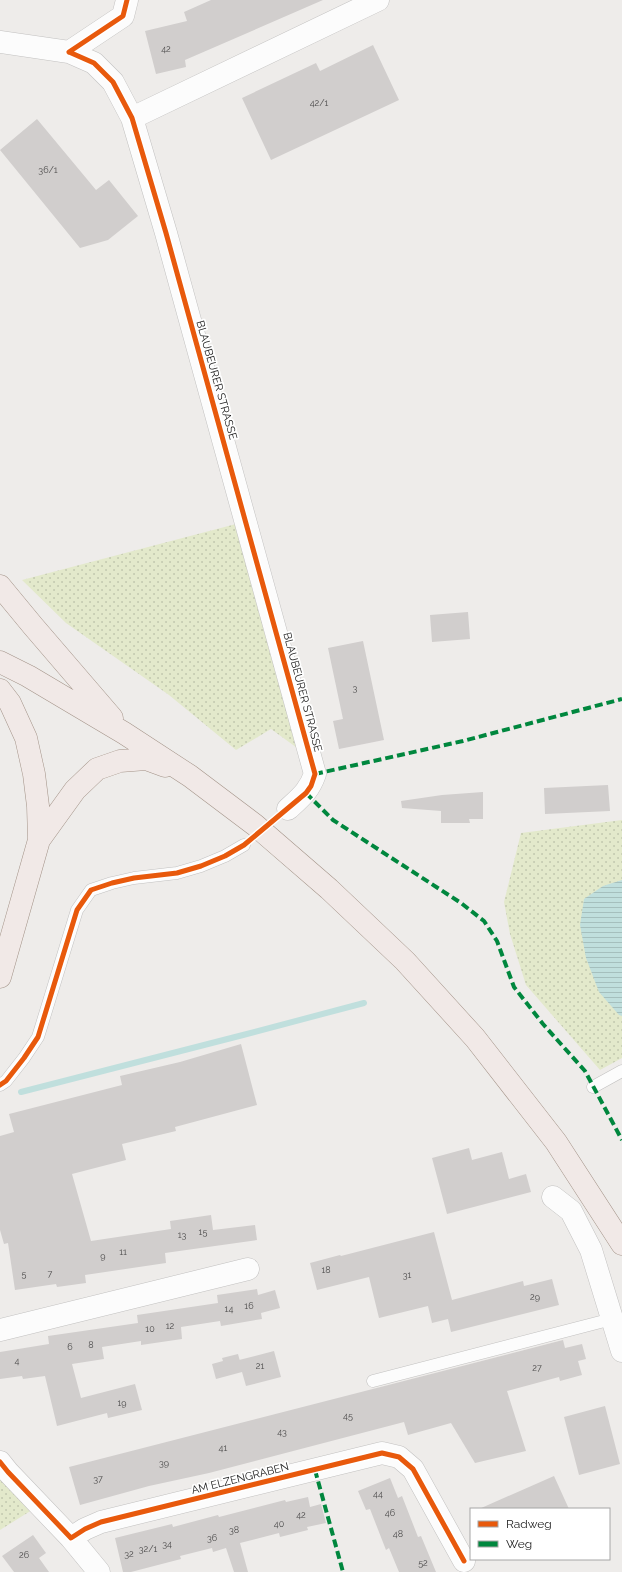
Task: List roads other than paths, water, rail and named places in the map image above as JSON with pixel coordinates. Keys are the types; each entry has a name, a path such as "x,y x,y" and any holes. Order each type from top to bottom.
{"main road":[{"path":"0,586 32,626 124,733"},
{"path":"0,662 28,676 124,733 190,776 255,825 330,889 405,961 475,1038 556,1142 622,1244"},
{"path":"0,690 10,703 26,738 34,774 38,806 39,840 0,977"},
{"path":"39,840 75,790 97,769 120,761 146,759 190,776"}],"street":[{"path":"69,52 124,16 127,0"},
{"path":"132,118 378,0"},
{"name":"BLAUBEURER STRASSE","path":"0,42 69,52 94,63 113,82 132,118 172,256 315,774 311,786 306,793 288,809"},
{"path":"553,1197 570,1211 591,1250 622,1351"},
{"path":"0,1330 248,1269"},
{"name":"AM ELZENGRABEN","path":"71,1538 85,1529 101,1522 382,1453 399,1457 413,1469 464,1561"},
{"path":"0,1462 71,1538 98,1572"}],"lane":[{"path":"0,1085 6,1081 38,1037 77,910 91,890 134,878 177,873 201,866 225,856 244,845"},
{"path":"593,1087 622,1071"},
{"path":"373,1381 612,1319"}],"water":[{"path":"622,880 622,1016 619,1015 599,992 586,958 580,925 584,899 603,886"}],"waterway":[{"path":"21,1092 364,1003"}]}
